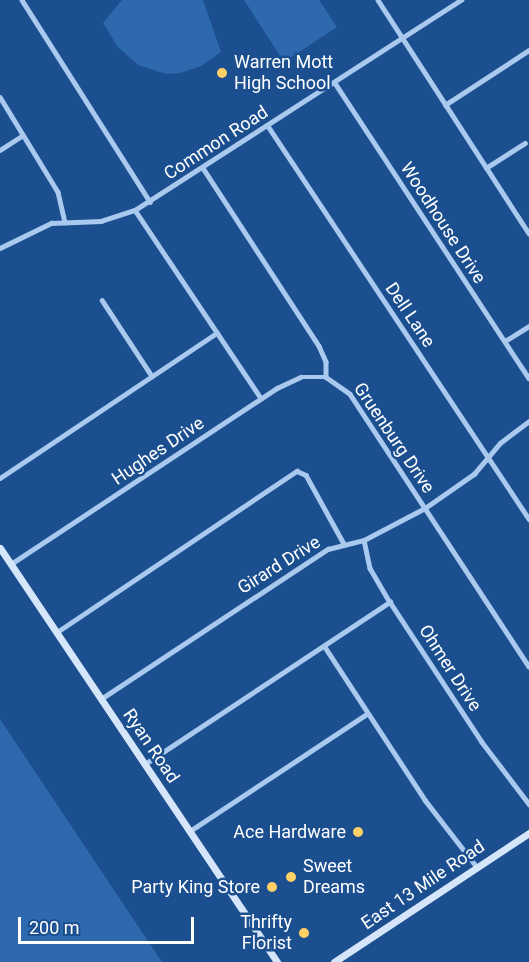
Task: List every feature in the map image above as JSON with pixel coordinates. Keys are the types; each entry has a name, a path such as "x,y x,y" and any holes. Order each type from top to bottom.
{"main road":[{"name":"Ryan Road","path":"0,548 277,962"},
{"name":"East 13 Mile Road","path":"334,962 529,833"}],"street":[{"path":"22,0 150,202"},
{"path":"378,0 529,233"},
{"name":"Common Road","path":"0,248 39,227 65,222 100,221 135,210 150,202 461,0"},
{"path":"445,105 529,50"},
{"name":"Woodhouse Drive","path":"335,82 529,378"},
{"path":"0,98 58,192 65,222"},
{"name":"Dell Lane","path":"268,126 529,519"},
{"path":"0,150 22,135"},
{"path":"486,168 525,143"},
{"name":"Gruenburg Drive","path":"203,168 319,346 326,362 326,377 350,394 529,666"},
{"path":"135,210 261,399"},
{"path":"102,300 152,376"},
{"path":"505,341 529,326"},
{"path":"0,478 217,333"},
{"name":"Hughes Drive","path":"11,564 289,381 326,377"},
{"name":"Girard Drive","path":"101,699 276,582 343,542 364,540 425,508 474,474 506,437 529,421"},
{"path":"57,632 301,471 343,542"},
{"name":"Ohmer Drive","path":"364,540 370,568 390,602 486,748 529,804"},
{"path":"145,764 390,602"},
{"path":"324,647 367,714 477,867"},
{"path":"190,831 367,714"}],"shaded area":[{"path":"122,0 203,0 221,52 201,66 180,73 166,74 138,65 117,46 103,23"},
{"path":"244,0 319,0 337,27 284,62"},
{"path":"0,719 162,962 0,962"}],"place":[{"name":"Warren Mott High School","path":"222,73"},
{"name":"Ace Hardware","path":"358,832"},
{"name":"Sweet Dreams","path":"291,877"},
{"name":"Party King Store","path":"272,887"},
{"name":"Thrifty Florist","path":"304,933"}]}
